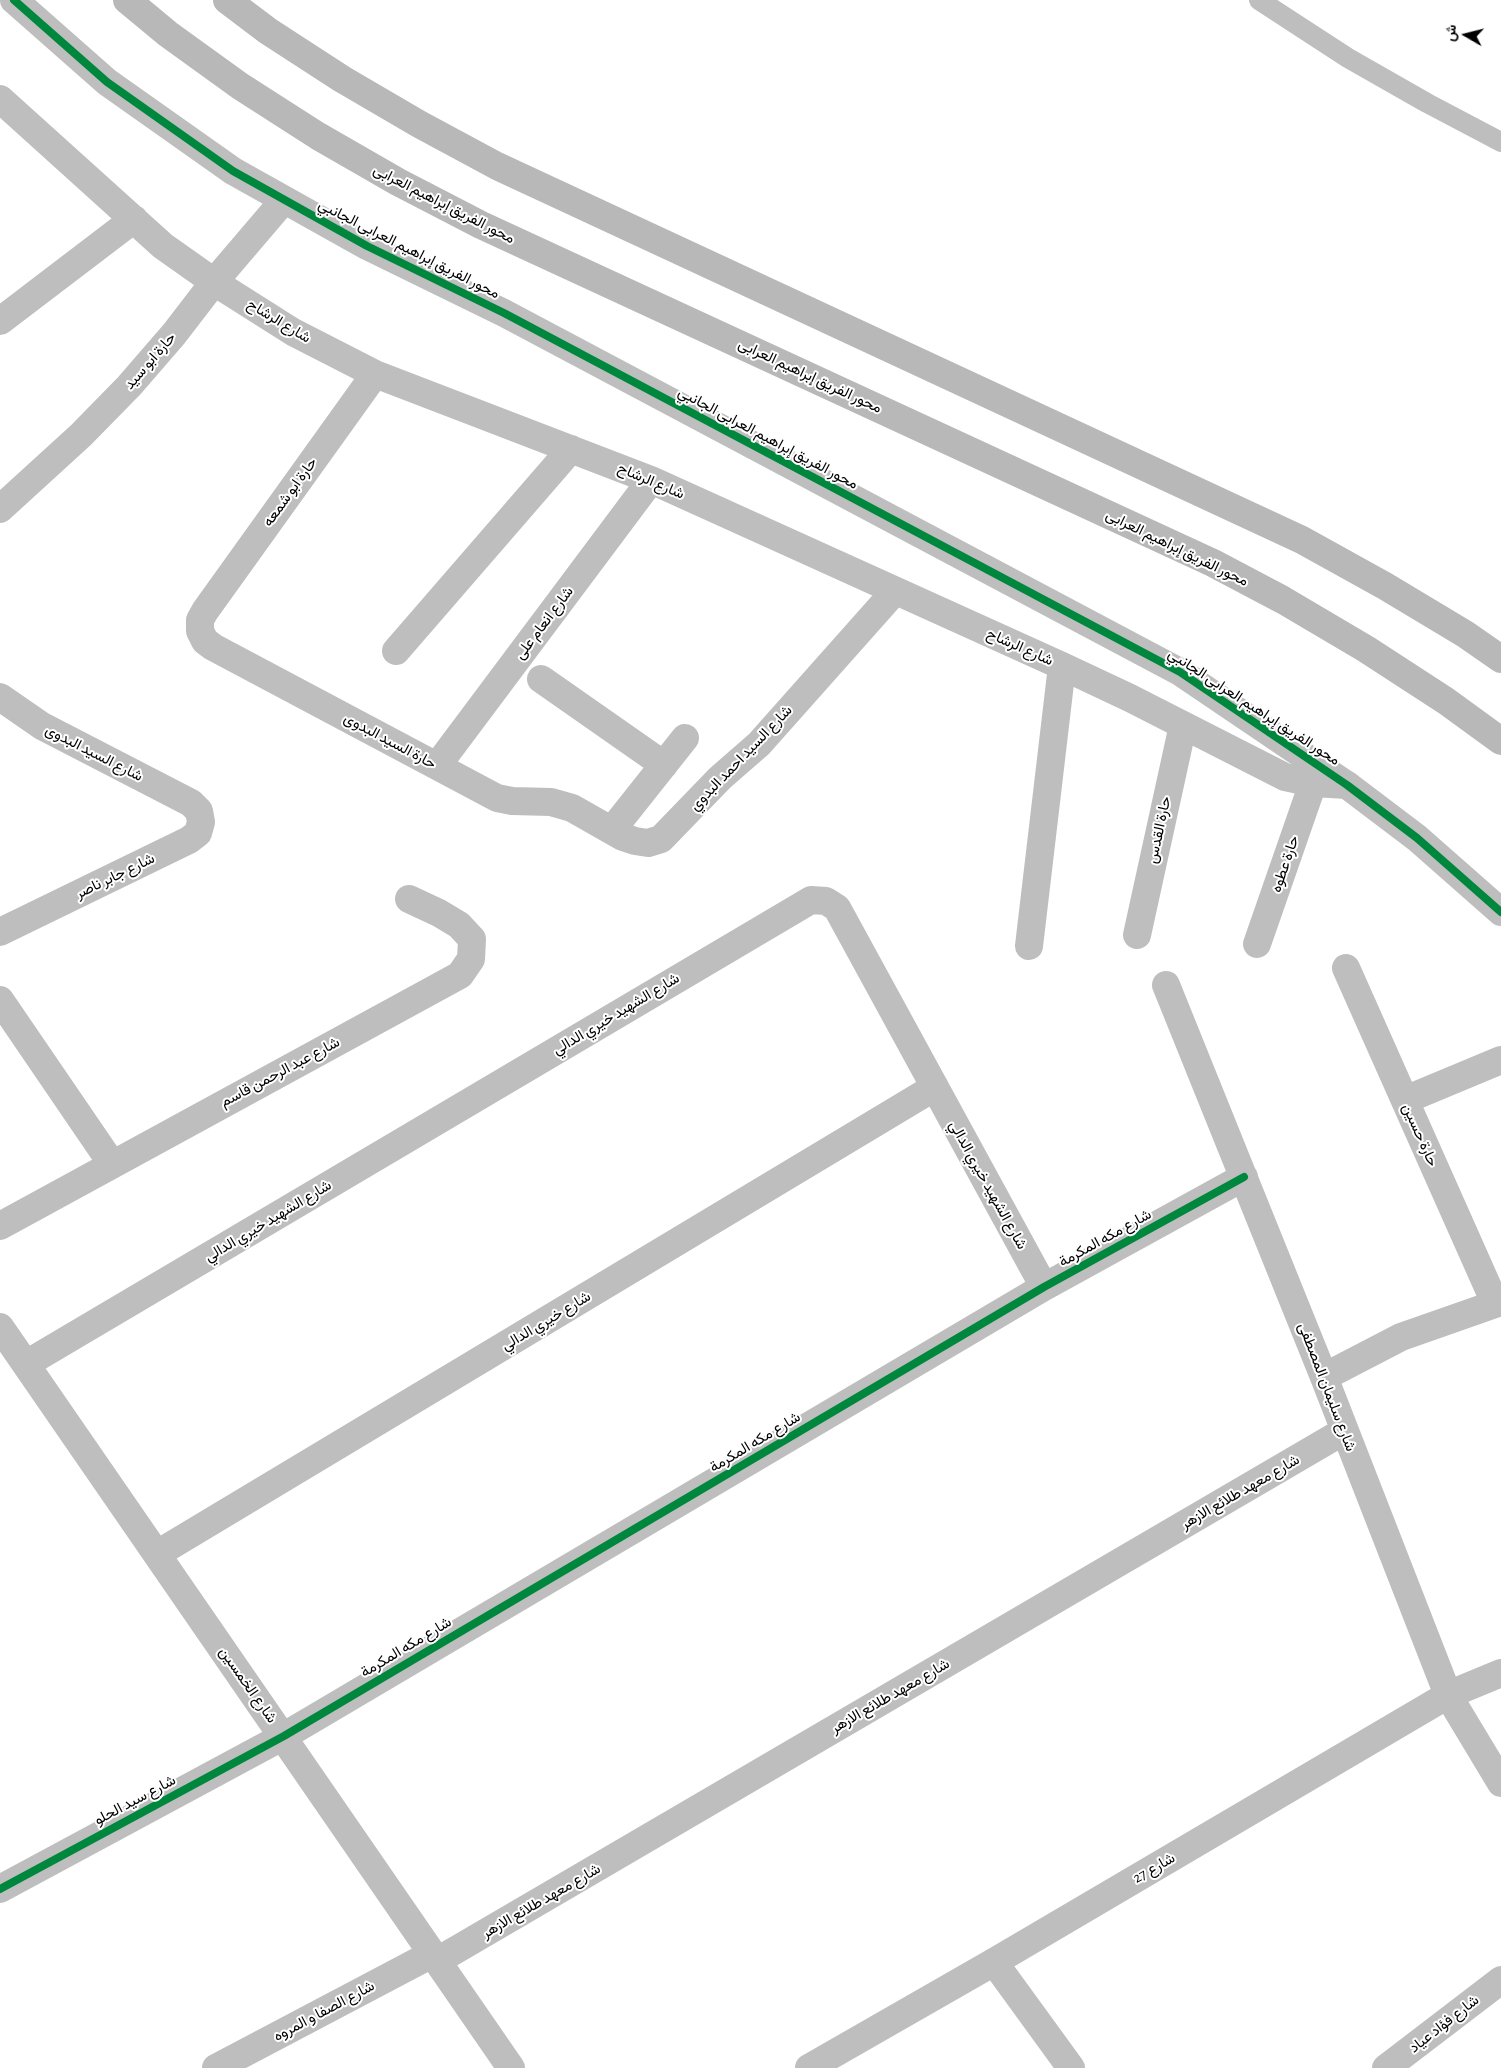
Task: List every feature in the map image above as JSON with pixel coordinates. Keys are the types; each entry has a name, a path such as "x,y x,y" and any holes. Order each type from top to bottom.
{"main road":[{"name":"محور الفريق إبراهيم العرابى","path":"127,0 168,34 240,86 318,136 398,182 481,224 1213,563 1283,600 1366,649 1446,701 1501,741"},
{"path":"227,0 268,31 342,79 419,124 497,166 1302,540 1393,590 1465,634 1501,659"}],"street":[{"name":"محور الفريق إبراهيم العرابى الجانبي","path":"14,0 107,82 233,171 367,246 504,313 1180,672 1347,785 1417,838 1501,912"},
{"name":"شارع الرشاح","path":"0,99 163,246 214,282 293,332 375,374 651,480 1062,666 1285,777 1313,783 1347,785"},
{"name":"حارة ابو سيد","path":"0,509 81,435 129,386 284,200"},
{"path":"0,321 134,219"},
{"name":"حارة ابو شمعه","path":"205,611 375,374"},
{"path":"396,651 571,449"},
{"name":"شارع انعام على","path":"437,766 651,480"},
{"name":"شارع السيد احمد البدوي","path":"612,830 623,837 635,841 648,843 661,839 720,778 759,744 895,591"},
{"name":"حارة السيد البدوى","path":"205,611 200,620 200,631 205,641 213,647 497,798 512,801 551,802 572,808 612,830"},
{"path":"1029,946 1062,666"},
{"path":"541,679 664,766"},
{"name":"شارع السيد البدوى","path":"0,697 42,726 191,803"},
{"name":"حارة القدس","path":"1137,935 1182,725"},
{"path":"612,830 686,738"},
{"name":"حارة عطوه","path":"1257,944 1313,783"},
{"name":"شارع جابر ناصر","path":"0,932 189,840 198,833 201,822 199,811 191,803"},
{"name":"شارع عبد الرحمن قاسم","path":"0,1226 460,975 471,959 472,939 459,925 409,899"},
{"name":"شارع الشهيد خيري الدالي","path":"26,1364 811,900 826,901 837,908 1044,1287"},
{"name":"حارة حسين","path":"1346,968 1498,1302"},
{"name":"شارع سليمان المصطفى","path":"1166,985 1324,1377 1448,1695 1501,1783"},
{"path":"0,1000 112,1164"},
{"path":"1405,1100 1501,1060"},
{"name":"شارع خيري الدالي","path":"157,1554 935,1087"},
{"name":"شارع مكه المكرمة","path":"284,1736 1044,1287 1244,1177"},
{"path":"1324,1377 1401,1337 1498,1302"},
{"name":"شارع الخمسين","path":"0,1327 284,1736 511,2068"},
{"name":"شارع معهد طلائع الازهر","path":"435,1958 1344,1431"},
{"name":"شارع 27","path":"809,2068 994,1962 1448,1695 1501,1673"},
{"name":"شارع سيد الحلو","path":"0,1889 284,1736"},
{"name":"شارع الصفا و المروه","path":"216,2068 435,1958"},
{"path":"994,1962 1072,2068"},
{"name":"شارع فؤاد عياد","path":"1392,2066 1501,1980"}],"lane":[{"path":"1259,0 1356,62 1427,103 1501,142"}],"cycle path":[{"path":"14,0 107,82 233,171 367,246 504,313 1180,672 1347,785 1417,838 1501,912"},
{"path":"0,1889 284,1736 1044,1287 1244,1177"}]}
